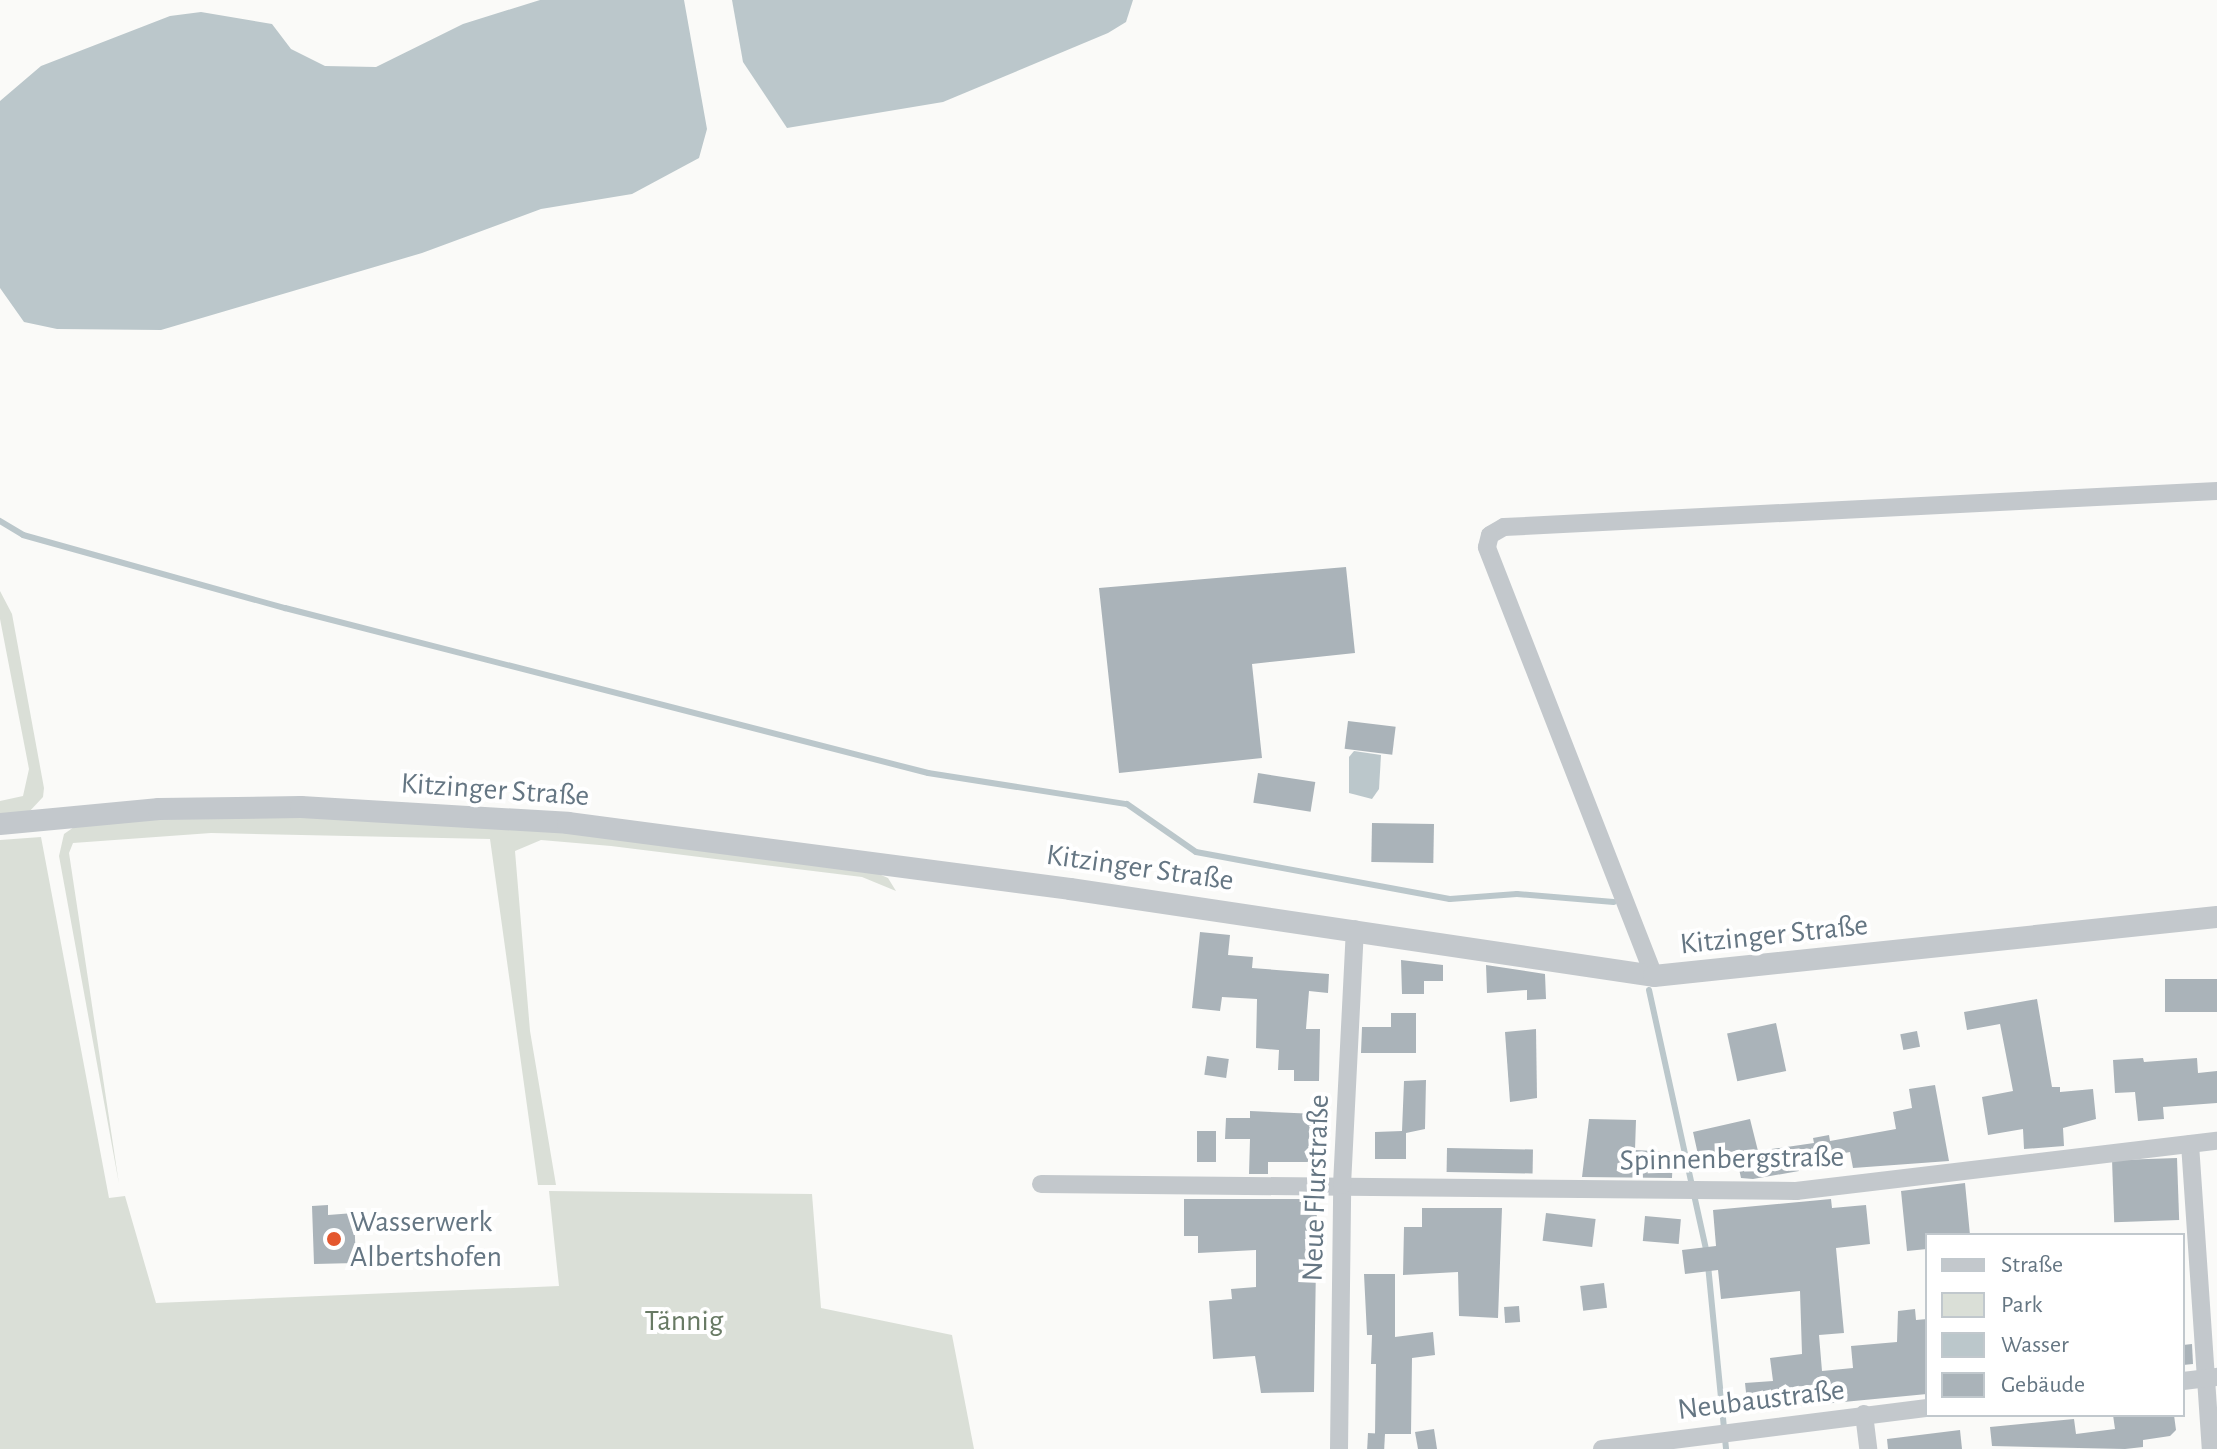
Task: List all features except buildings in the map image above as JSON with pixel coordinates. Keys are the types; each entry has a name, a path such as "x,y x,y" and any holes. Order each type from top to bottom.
{"street":[{"path":"1654,976 1487,547 1490,535 1504,527 2217,491"},
{"name":"Kitzinger Straße","path":"0,824 159,809 301,807 568,823 1355,929 1599,972 1654,976 2217,917"},
{"name":"Neue Flurstraße","path":"1339,1449 1342,1185 1355,929"},
{"name":"Spinnenbergstraße","path":"1041,1184 1342,1185 1714,1193 1796,1191 2217,1141"},
{"path":"2190,1144 2212,1378 2211,1449"},
{"path":"2185,1381 2212,1378"},
{"name":"Neubaustraße","path":"1602,1449 1925,1408"},
{"path":"1864,1414 1868,1449"}],"green space":[{"path":"0,591 12,614 44,788 43,797 28,813 0,816 0,801 23,796 29,769 0,619"},
{"path":"303,817 555,829 874,872 888,878 896,891 862,877 611,846 541,840 515,851 530,1031 556,1185 538,1185 490,839 211,833 73,843 69,853 119,1184 59,856 64,834 74,827 155,819"},
{"name":"Tännig","path":"41,837 109,1198 125,1196 156,1303 559,1286 549,1191 812,1194 821,1308 952,1335 974,1449 0,1449 0,840"}],"water":[{"path":"540,0 684,0 707,129 699,158 632,194 541,209 422,253 161,330 57,329 24,322 0,288 0,101 41,66 170,16 201,12 272,24 291,49 325,66 376,67 463,24"},
{"path":"732,0 1133,0 1126,22 1108,33 943,102 787,128 743,62"},
{"path":"1354,751 1381,755 1379,789 1372,799 1349,793 1349,757"}],"waterway":[{"path":"0,521 23,535 285,608 928,773 1127,804 1196,852 1450,899 1517,894 1614,902"},
{"path":"1649,990 1707,1254"},
{"path":"1708,1265 1726,1449"}],"place":[{"name":"Wasserwerk Albertshofen","path":"334,1239"}]}
